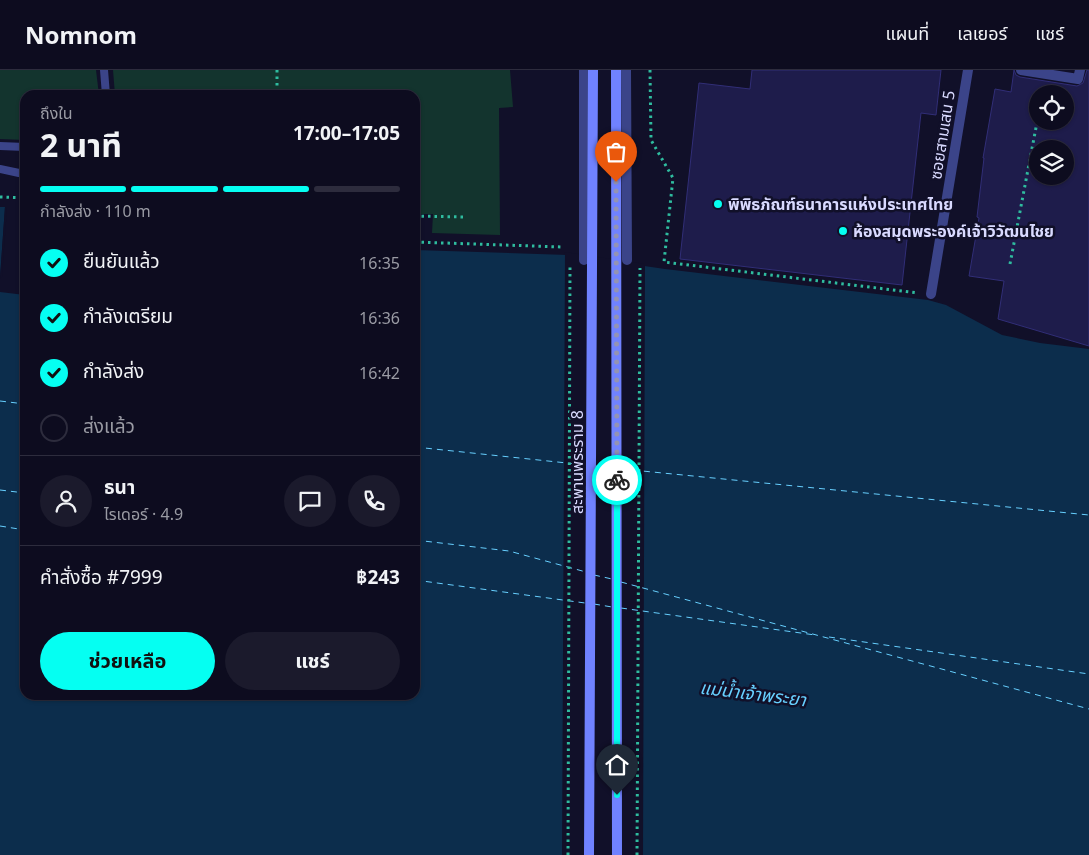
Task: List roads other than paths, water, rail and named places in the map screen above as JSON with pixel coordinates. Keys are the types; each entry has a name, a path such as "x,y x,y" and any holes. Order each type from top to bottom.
{"main road":[{"name":"สะพานพระราม 8","path":"589,855 594,70"},
{"path":"616,70 617,855"}],"street":[{"path":"584,70 584,260"},
{"path":"626,70 627,260"},
{"name":"ซอยสามเสน 5","path":"931,294 968,70"},
{"path":"1021,70 1078,79 1080,70"}],"lane":[{"path":"104,70 106,90"},
{"path":"0,146 20,147"},
{"path":"0,169 20,173"}],"water":[{"path":"0,207 5,207 0,277"},
{"name":"แม่น้ำเจ้าพระยา","path":"420,250 568,255 665,269 928,300 946,305 1002,335 1040,343 1089,349 1089,855 0,855 0,292 20,294 20,700 420,700"}],"place":[{"name":"พิพิธภัณฑ์ธนาคารแห่งประเทศไทย","path":"718,204"},
{"name":"ห้องสมุดพระองค์เจ้าวิวัฒนไชย","path":"843,231"}]}
